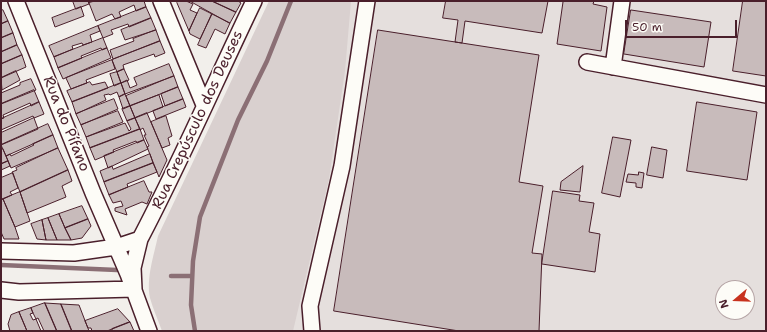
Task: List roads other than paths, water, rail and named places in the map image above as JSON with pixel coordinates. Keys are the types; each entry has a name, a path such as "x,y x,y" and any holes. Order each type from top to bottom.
{"street":[{"name":"Rua do Pífano","path":"16,1 116,248"},
{"path":"161,1 204,105"},
{"name":"Rua Crepúsculo dos Deuses","path":"134,289 133,268 140,239 168,187 204,105 254,1"},
{"path":"312,331 310,306 342,166 367,1"},
{"path":"613,67 622,1"},
{"path":"587,62 766,95"},
{"path":"1,251 74,253 116,248 140,239"},
{"name":"Rua Crepúsculo dos Deuses","path":"116,248 134,289 149,331"},
{"path":"1,290 19,292 134,289"}],"waterway":[{"path":"195,331 191,305 193,261 200,217 238,120 267,61 291,1"},
{"path":"1,265 117,270"},
{"path":"171,276 192,276"}]}
